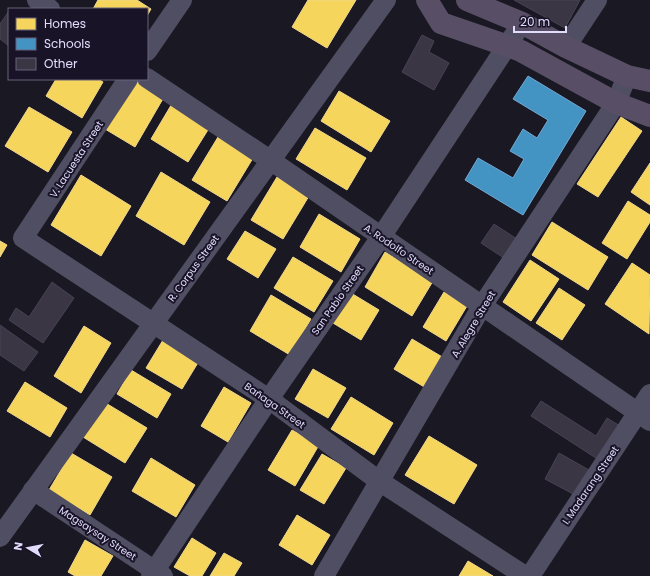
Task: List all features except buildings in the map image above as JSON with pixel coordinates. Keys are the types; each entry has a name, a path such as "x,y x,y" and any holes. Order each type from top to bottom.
{"main road":[{"path":"427,0 441,23 521,51 616,103 650,116"},
{"path":"467,0 522,23 566,47 627,76 650,81"}],"street":[{"path":"37,0 49,8"},
{"path":"148,50 182,0"},
{"name":"R. Corpus Street","path":"0,537 386,0"},
{"path":"566,47 597,0"},
{"name":"San Pablo Street","path":"156,574 269,399 381,237 522,23"},
{"name":"A. Alegre Street","path":"324,576 482,306 616,103 627,76"},
{"name":"A. Rodolfo Street","path":"148,79 270,160 644,416"},
{"name":"V. Lacuesta Street","path":"23,238 127,80"},
{"name":"Bañaga Street","path":"23,238 269,399 379,481 525,576"},
{"name":"I. Madarang Street","path":"530,576 644,416 650,394"},
{"name":"Magsaysay Street","path":"33,490 156,574"}]}
